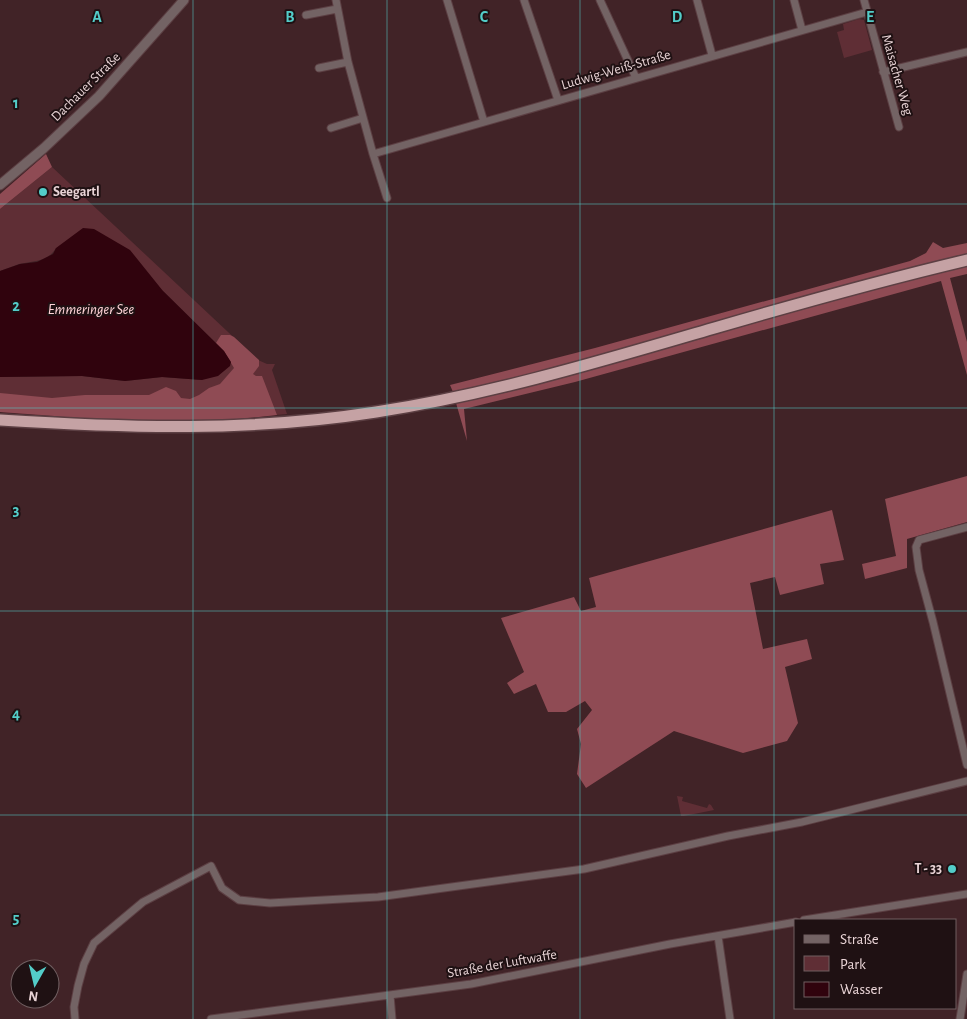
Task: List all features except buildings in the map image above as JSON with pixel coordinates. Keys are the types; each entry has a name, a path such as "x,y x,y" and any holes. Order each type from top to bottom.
{"highway":[{"path":"0,420 168,428 235,426 375,413 504,387 564,372 851,289 967,260"}],"street":[{"name":"Dachauer Straße","path":"0,185 44,148 99,96 184,0"},
{"path":"336,0 348,62 387,198"},
{"path":"447,0 484,122"},
{"path":"524,0 558,100"},
{"path":"600,0 636,78"},
{"path":"697,0 712,55"},
{"path":"794,0 802,30"},
{"name":"Maisacher Weg","path":"864,0 899,127"},
{"path":"306,16 337,9"},
{"name":"Ludwig-Weiß-Straße","path":"373,154 867,12"},
{"path":"883,72 967,52"},
{"path":"319,68 348,62"},
{"path":"330,128 363,118"},
{"path":"967,527 919,540 916,548 918,570 933,622 967,765"},
{"path":"75,1019 74,1007 78,986 84,964 94,943 143,902 211,866 222,888 239,900 270,903 378,897 584,868 728,836 802,822 967,781"},
{"path":"810,919 967,894"},
{"name":"Straße der Luftwaffe","path":"212,1019 512,977 661,946 794,922"},
{"path":"718,936 730,1019"},
{"path":"960,1019 967,974"},
{"path":"390,995 392,1019"}],"green space":[{"path":"859,19 864,20 872,50 844,58 837,32 844,30 843,24"},
{"path":"52,167 258,360 267,364 275,364 272,370 287,414 234,419 87,419 0,412 0,377 82,376 125,381 162,377 202,380 224,351 163,291 56,248 49,256 0,271 0,209"},
{"path":"677,796 683,797 682,801 707,808 709,804 714,810 681,816"}],"shaded area":[{"path":"46,154 52,167 0,209 0,194"},
{"path":"933,242 943,248 967,243 967,255 813,294 588,359 521,376 453,392 450,385 595,348 910,261 926,253"},
{"path":"967,265 967,274 950,278 967,342 967,375 941,281 575,382 464,409 467,441 456,403 508,392 725,328"},
{"path":"221,335 234,337 259,360 259,366 253,374 262,376 277,415 167,422 0,412 0,393 52,398 85,395 149,395 166,387 176,391 181,398 190,399 220,384 234,368 224,351 216,343"},
{"path":"967,476 967,522 907,539 907,568 865,579 862,564 896,556 885,499"},
{"path":"832,510 844,560 820,564 824,584 780,595 775,577 750,583 763,649 807,639 812,659 785,667 798,723 787,741 743,753 674,731 586,788 577,774 581,744 577,729 592,710 585,701 566,712 548,712 536,684 514,694 507,683 524,672 501,618 574,597 581,611 596,607 589,578"}],"water":[{"name":"Emmeringer See","path":"83,228 94,229 130,250 163,291 224,351 231,362 230,366 218,376 202,380 162,377 125,381 82,376 0,377 0,271 20,264 37,262 53,254 56,248"}],"place":[{"name":"Seegartl","path":"43,192"},
{"name":"T - 33","path":"952,869"}]}
